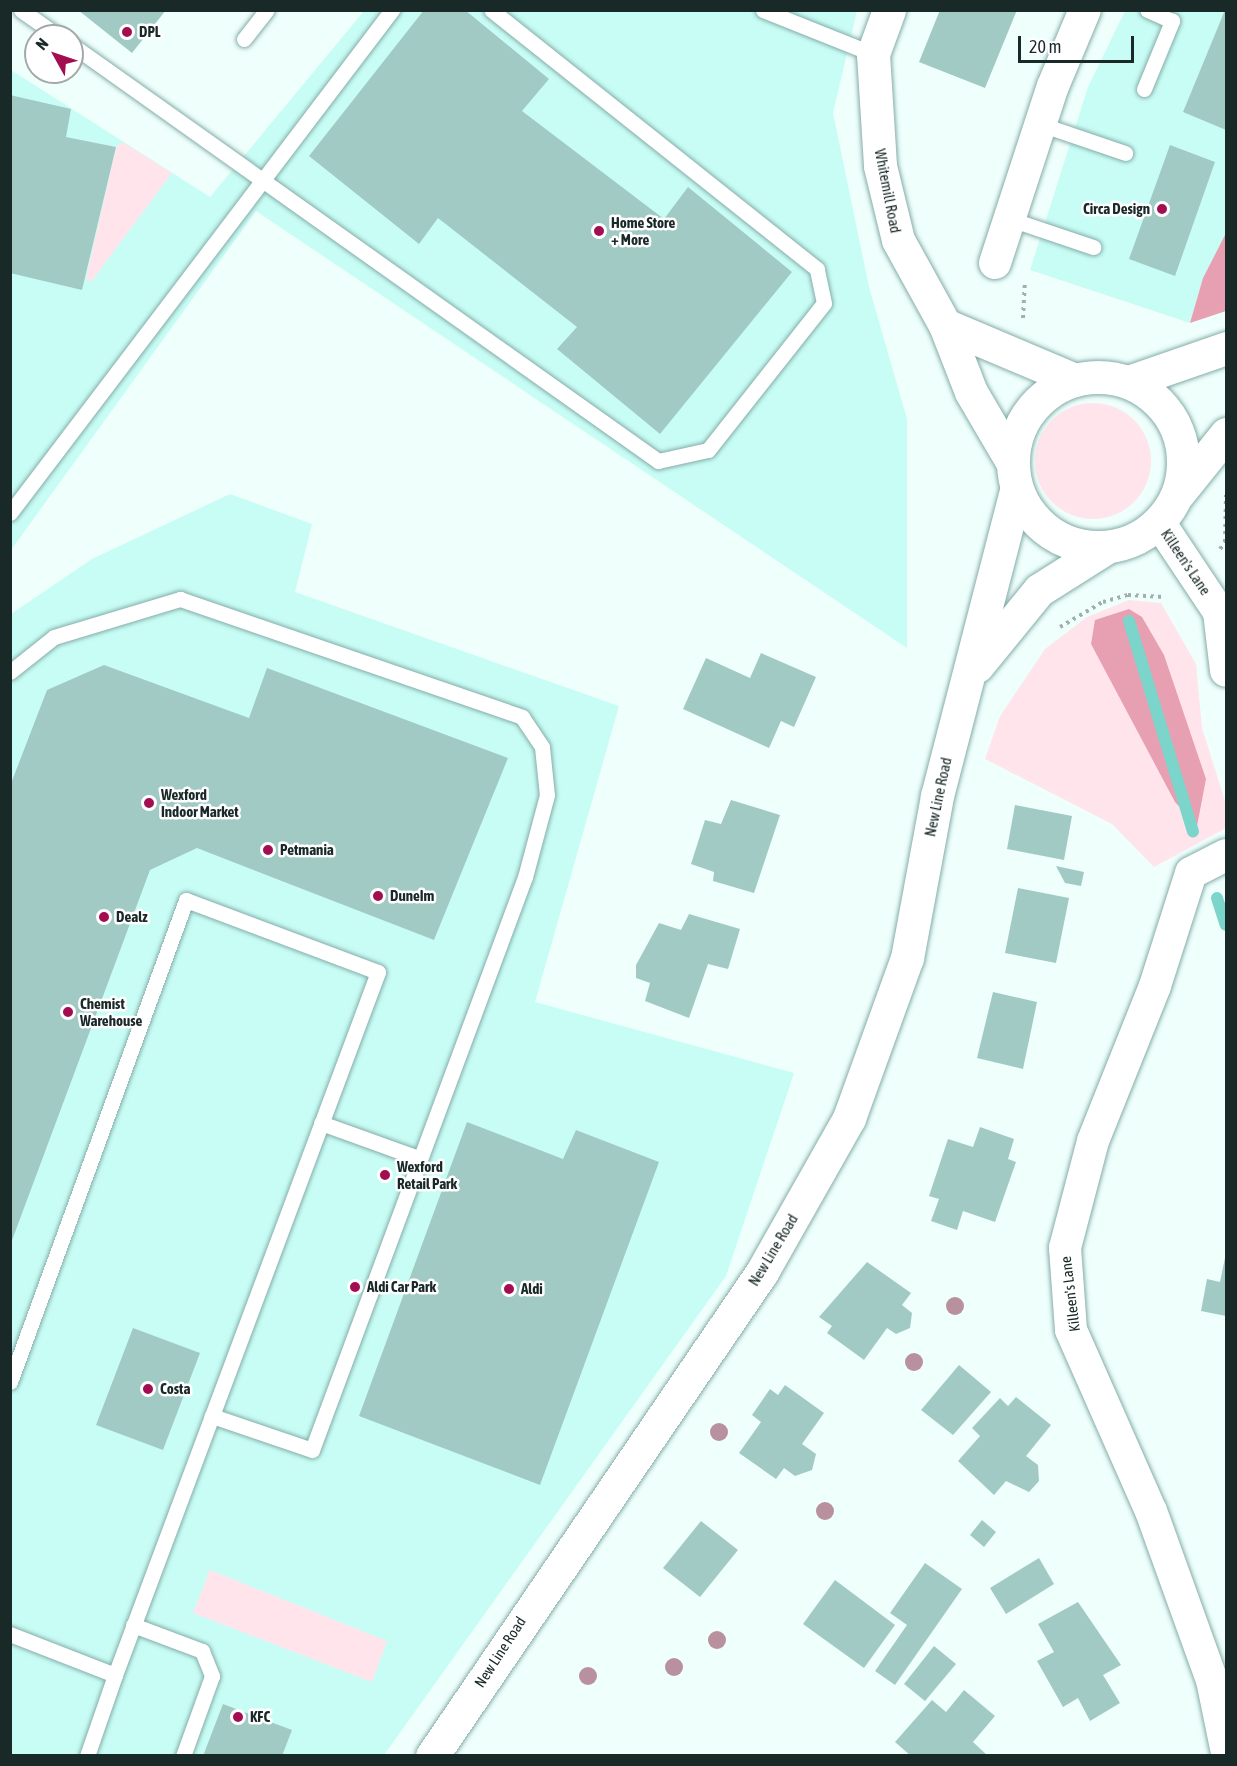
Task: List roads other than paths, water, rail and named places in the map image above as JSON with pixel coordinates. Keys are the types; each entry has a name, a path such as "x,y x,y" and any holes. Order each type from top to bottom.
{"main road":[{"name":"Whitemill Road","path":"889,10 873,54 880,166 898,240 945,326 970,392 1014,476"},
{"path":"945,326 1075,380"},
{"path":"1128,382 1227,348"},
{"path":"1167,510 1183,470 1181,442 1170,416 1152,395 1128,382 1102,376 1075,380 1050,391 1030,410 1017,434 1014,476 1030,515 1051,534 1078,546 1107,547 1136,539 1167,510 1227,434"},
{"name":"New Line Road","path":"432,1755 762,1272 849,1118 907,958 937,796 968,677 1014,476"},
{"name":"New Line Road","path":"968,677 1039,590 1107,547"}],"street":[{"path":"995,264 1040,124 1085,10"},
{"name":"Killeen's Lane","path":"1167,510 1219,612 1227,671"},
{"name":"Killeen's Lane","path":"1227,855 1191,873 1155,986 1093,1141 1065,1248 1071,1330 1151,1511 1212,1680 1227,1748"}],"lane":[{"path":"21,10 41,24"},
{"path":"244,39 267,10"},
{"path":"10,513 260,178 392,10"},
{"path":"84,53 658,461 708,450 824,303 817,269 491,10"},
{"path":"763,10 873,54"},
{"path":"1144,89 1172,21 1147,10"},
{"path":"1040,124 1125,153"},
{"path":"1010,219 1093,248"},
{"path":"10,672 54,637 180,599 522,717 542,747 547,795 525,877 418,1158 312,1450 212,1416"},
{"path":"10,1382 186,900 378,972 133,1625 87,1755"},
{"path":"321,1123 418,1158"},
{"path":"133,1625 202,1651 212,1676 183,1755"},
{"path":"10,1634 115,1675"}],"waterway":[{"path":"1129,621 1193,831"},
{"path":"1217,898 1226,925"}],"place":[{"name":"DPL","path":"127,32"},
{"name":"Circa Design","path":"1162,209"},
{"name":"Home Store + More","path":"599,231"},
{"name":"Wexford Indoor Market","path":"149,803"},
{"name":"Petmania","path":"268,850"},
{"name":"DuneIm","path":"378,896"},
{"name":"Dealz","path":"104,917"},
{"name":"Chemist Warehouse","path":"68,1012"},
{"name":"Wexford Retail Park","path":"385,1175"},
{"name":"Aldi Car Park","path":"355,1287"},
{"name":"Aldi","path":"509,1289"},
{"name":"Costa","path":"148,1389"},
{"name":"KFC","path":"238,1717"}]}
